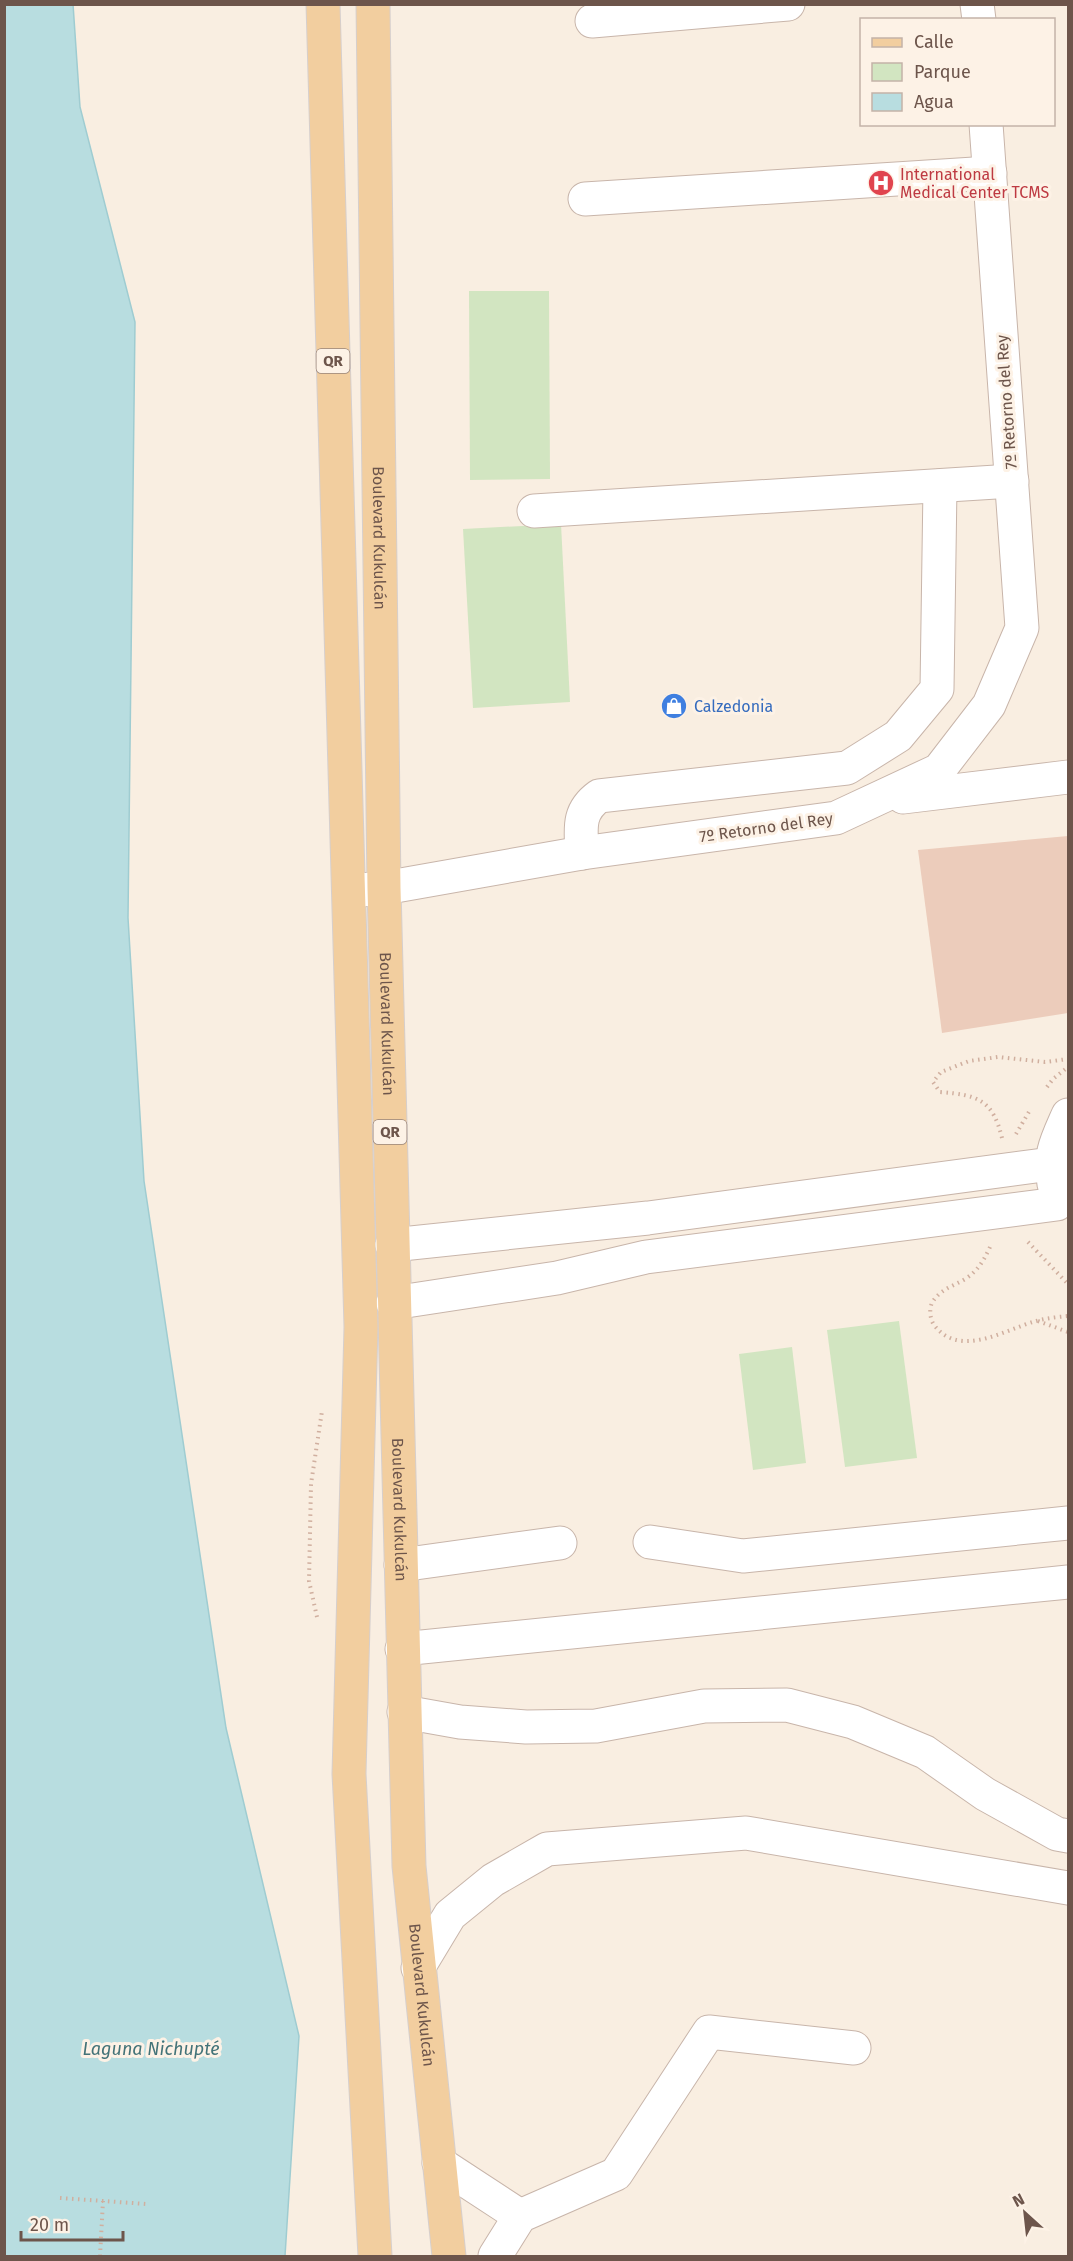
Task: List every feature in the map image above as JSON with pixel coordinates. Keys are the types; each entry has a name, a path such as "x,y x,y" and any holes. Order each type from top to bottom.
{"main road":[{"name":"Boulevard Kukulcán","path":"323,4 362,1327 349,1774 375,2256"},
{"name":"Boulevard Kukulcán","path":"373,4 384,888 409,1866 449,2256"}],"street":[{"path":"592,21 788,4"},
{"name":"7º Retorno del Rey","path":"349,891 384,888 582,853 836,818 939,770 989,705 1022,628 986,126"},
{"path":"585,199 990,173"},
{"path":"534,511 1012,481"},
{"path":"582,853 581,825 587,804 598,796 847,768 897,736 937,689 940,486"},
{"path":"876,800 1068,777"},
{"path":"393,1303 556,1278 646,1257 1063,1213 1051,1164 1056,1141 1068,1115"},
{"path":"393,1245 648,1218 1051,1164"},
{"path":"646,1257 648,1218"},
{"path":"554,1227 556,1278"},
{"path":"650,1542 743,1556 1068,1523"},
{"path":"401,1565 560,1544"},
{"path":"402,1649 1068,1582"},
{"path":"404,1712 460,1722 526,1726 596,1726 704,1706 787,1705 853,1722 925,1752 986,1794 1057,1834 1068,1836"},
{"path":"418,1968 450,1915 493,1880 547,1849 746,1833 1068,1888"},
{"path":"495,2256 520,2216 616,2174 709,2032 854,2048"},
{"path":"439,2163 520,2216"}],"path":[{"path":"1004,1143 997,1118 984,1102 960,1094 940,1092 933,1082 941,1072 969,1061 998,1057 1045,1062 1068,1059"},
{"path":"990,1245 981,1265 967,1279 939,1293 930,1306 931,1321 941,1335 958,1341 984,1339 1037,1321 1068,1316"},
{"path":"1037,1321 1068,1332"},
{"path":"60,2198 146,2204"},
{"path":"100,2256 103,2201"}],"green space":[{"path":"469,291 549,291 550,479 470,480"},
{"path":"561,524 570,702 473,708 463,529"},
{"path":"899,1321 917,1458 845,1467 827,1330"},
{"path":"792,1347 806,1463 753,1470 739,1354"}],"water":[{"name":"Laguna Nichupté","path":"73,4 80,107 135,322 128,918 144,1181 226,1728 299,2036 285,2256 5,2256 4,5"}],"building":[{"path":"1068,836 1068,1013 942,1033 918,850"}],"place":[{"name":"International Medical Center TCMS","path":"881,183"},
{"name":"Calzedonia","path":"674,706"}]}
